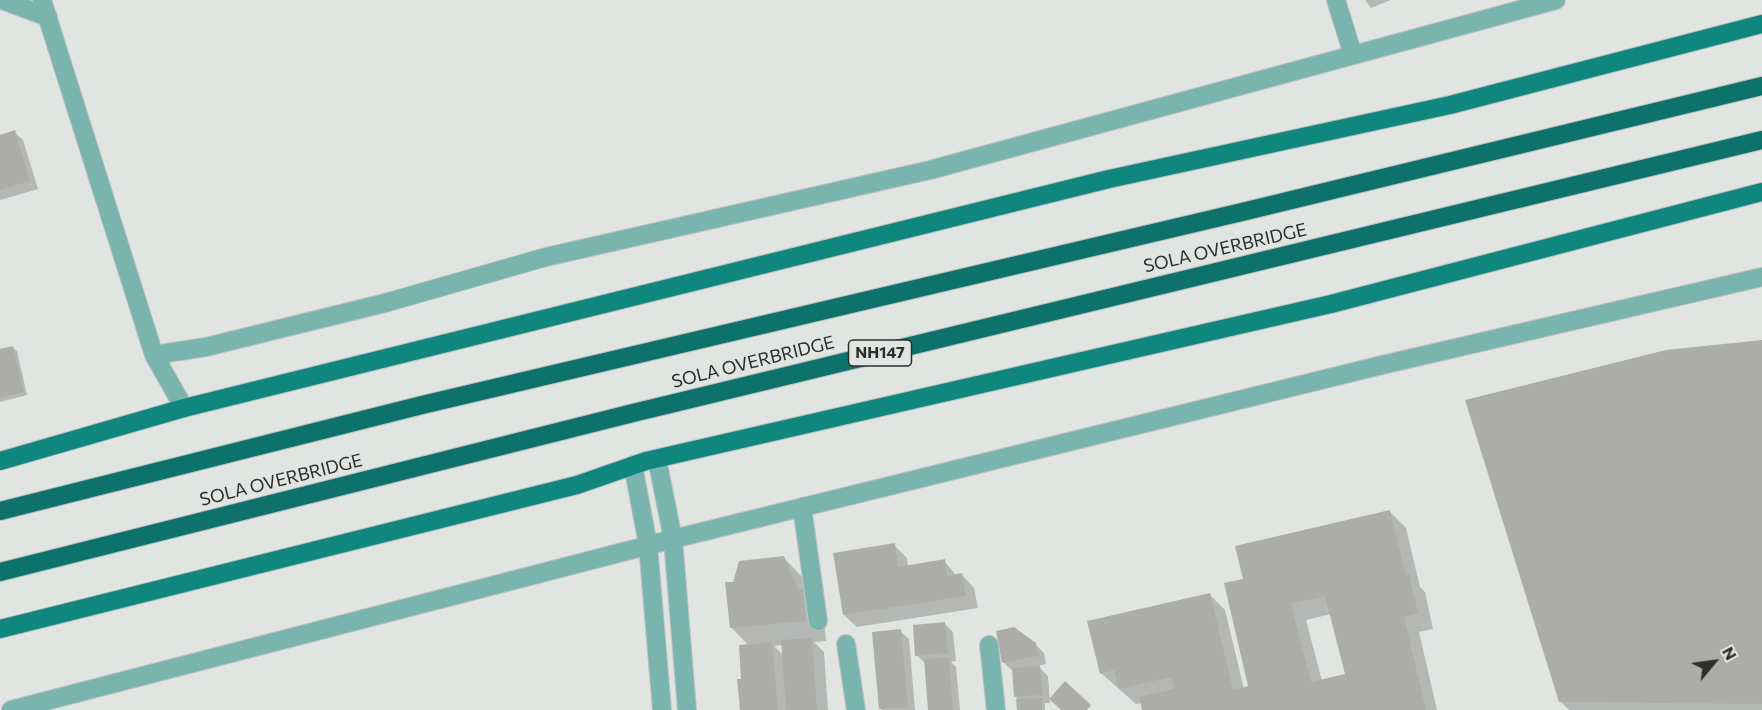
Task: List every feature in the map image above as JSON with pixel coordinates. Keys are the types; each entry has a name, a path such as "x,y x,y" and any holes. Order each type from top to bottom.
{"highway":[{"name":"SOLA OVERBRIDGE","path":"0,511 422,405 1242,212 1762,86"},
{"name":"SOLA OVERBRIDGE","path":"0,572 691,399 1762,140"}],"main road":[{"path":"0,461 184,408 1109,179 1450,105 1762,24"},
{"path":"0,630 577,485 657,459 1330,304 1762,192"}],"street":[{"path":"2,0 45,8 154,355 184,408"},
{"path":"1336,0 1353,55"},
{"path":"154,355 206,347 385,303 546,257 930,170 1556,0"},
{"path":"10,710 648,545 1382,365 1762,277"},
{"path":"657,459 673,539 687,710"},
{"path":"633,465 648,545 662,710"},
{"path":"802,507 818,621"},
{"path":"846,644 855,710"},
{"path":"989,645 996,710"}],"building":[{"path":"15,130 30,181 0,190 0,135"},
{"path":"1762,340 1762,704 1559,702 1465,400 1666,350"},
{"path":"13,346 24,392 0,398 0,349"},
{"path":"1390,510 1406,576 1409,575 1418,613 1404,617 1426,710 1142,710 1139,697 1174,689 1171,677 1119,689 1114,670 1100,674 1087,621 1210,593 1233,690 1248,686 1224,583 1243,579 1235,546","holes":["1325,596 1345,674 1311,682 1291,604"]},
{"path":"895,543 898,567 945,559 947,576 962,573 966,596 843,615 833,553"},
{"path":"784,556 798,589 803,589 806,621 730,628 725,582 733,582 739,561"},
{"path":"945,622 948,653 915,656 913,625"},
{"path":"1014,627 1036,643 1038,656 1002,663 996,631"},
{"path":"901,629 908,707 879,709 872,632"},
{"path":"812,638 817,710 786,710 781,640"},
{"path":"772,642 778,710 740,710 737,679 741,679 739,645"},
{"path":"949,657 953,710 928,710 924,659"},
{"path":"1040,666 1043,695 1014,697 1012,668"},
{"path":"1065,681 1091,705 1087,710 1061,710 1049,699"},
{"path":"1042,698 1042,710 1017,710 1016,699"}]}
